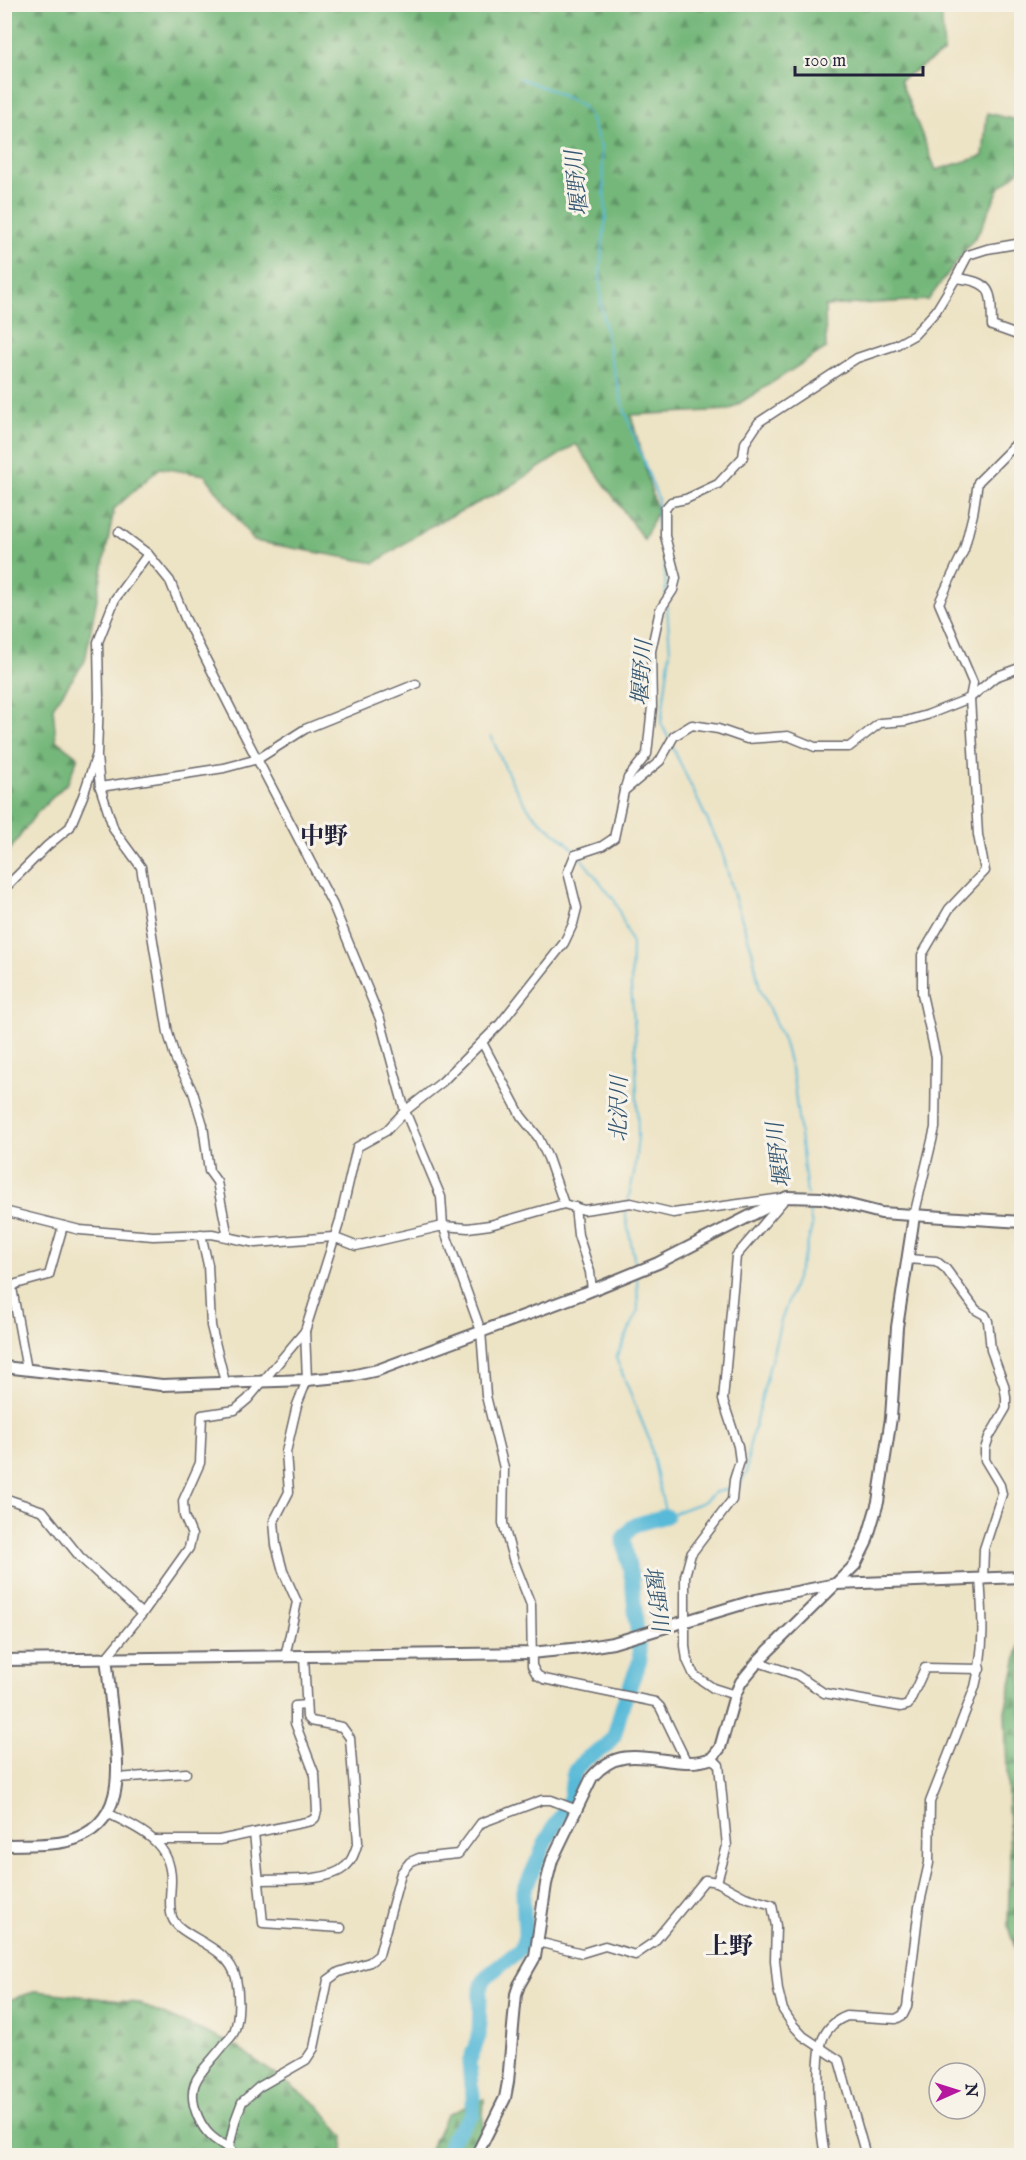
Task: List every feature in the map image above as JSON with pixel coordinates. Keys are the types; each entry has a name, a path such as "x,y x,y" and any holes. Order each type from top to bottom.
{"street":[{"path":"285,1657 297,1602 283,1570 276,1545 274,1521 289,1492 286,1452 297,1405 306,1380 305,1330 350,1182 357,1147 386,1131 405,1111 442,1082 500,1024 564,943 573,924 577,908 568,872 579,853 602,846 614,838 628,778 647,754 652,707 651,651 663,606 676,578 664,536 665,510 671,502 686,499 718,484 743,457 745,443 759,422 857,358 896,345 914,335 936,311 968,255 1022,243"},
{"path":"956,278 984,285 991,297 992,326 1020,336 1022,349"},
{"path":"476,2156 505,2098 516,1994 535,1957 552,1860 592,1777 612,1760 626,1756 687,1763 712,1758 720,1748 741,1682 855,1565 866,1543 878,1503 891,1418 897,1327 914,1216 935,1128 936,1057 922,994 922,955 949,909 985,871 978,835 970,698 973,683 939,603 964,550 978,482 1022,438"},
{"path":"119,532 148,554 170,581 190,628 333,905 380,1019 405,1111 441,1197 443,1226 481,1331 486,1396 504,1468 503,1523 514,1562 531,1605 532,1666 537,1675 544,1679 649,1700 660,1707 687,1763"},
{"path":"148,554 115,599 98,642 97,754 100,787 114,830 141,867 168,1034 176,1060 193,1092 203,1125 209,1171 217,1182 228,1237"},
{"path":"624,791 660,761 674,737 692,725 718,729 747,739 788,736 815,747 849,747 880,723 906,721 927,716 970,698 995,677 1022,667"},
{"path":"100,787 224,768 258,759 305,729 416,684"},
{"path":"4,889 47,846 70,827 97,754"},
{"path":"482,1042 520,1116 538,1137 564,1204"},
{"path":"4,1367 162,1385 306,1380 351,1376 378,1370 631,1274 787,1197"},
{"path":"735,1695 713,1688 694,1675 687,1660 685,1576 691,1554 732,1500 734,1480 740,1461 738,1446 723,1400 736,1256 787,1197"},
{"path":"4,1211 80,1230 153,1236 201,1234 256,1243 333,1238 356,1246 443,1226 468,1228 490,1225 564,1204 584,1210 631,1203 673,1213 787,1197 807,1197 822,1198 881,1213 1022,1222"},
{"path":"575,1207 578,1235 590,1272 592,1290"},
{"path":"27,1370 12,1288 16,1284 49,1275 63,1226"},
{"path":"201,1234 208,1265 211,1326 225,1382"},
{"path":"825,2156 819,2096 820,2048 824,2036 830,2026 847,2016 896,2019 903,2015 908,2007 919,1907 929,1863 930,1802 980,1669 984,1637 982,1578 984,1550 1002,1494 1000,1485 985,1460 988,1437 1006,1408 1004,1385 992,1350 988,1321 985,1315 976,1310 946,1269 936,1261 907,1259"},
{"path":"4,1845 68,1841 93,1829 107,1813 116,1791 118,1767 106,1658 142,1614 189,1548 192,1535 184,1516 183,1501 200,1463 202,1415 235,1410 263,1381 305,1330"},
{"path":"4,1498 43,1511 80,1557 142,1614"},
{"path":"4,1660 530,1653 582,1648 623,1640 756,1600 836,1584 1021,1577"},
{"path":"259,1880 332,1875 345,1867 354,1856 358,1842 350,1738 342,1727 311,1721 307,1717 304,1656"},
{"path":"758,1662 798,1676 824,1693 901,1707 908,1705 926,1668 980,1669"},
{"path":"155,1840 219,1840 311,1821 315,1818 317,1811 315,1775 295,1723 295,1706 306,1705"},
{"path":"712,1758 719,1765 727,1846 717,1882"},
{"path":"117,1778 186,1773"},
{"path":"230,2148 235,2121 242,2102 259,2087 306,2060 314,2048 328,1980 339,1972 370,1962 379,1955 401,1873 410,1862 419,1858 458,1854 481,1823 542,1800 551,1800 575,1810"},
{"path":"107,1813 138,1828 162,1847 168,1861 172,1918 180,1927 214,1949 230,1964 236,1977 238,2015 234,2033 194,2082 191,2095 203,2128 214,2140 230,2148 238,2156"},
{"path":"254,1833 263,1923 341,1929"},
{"path":"538,1942 582,1953 605,1946 635,1955 654,1942 705,1880 717,1882 745,1897 772,1905 776,1926 775,1960 778,1990 783,2010 803,2037 839,2060 866,2156"}],"green space":[{"path":"5,4 941,5 944,52 900,80 936,170 983,156 987,113 1021,121 1021,170 1000,187 979,232 928,300 825,306 826,348 729,410 631,415 657,512 644,540 576,444 508,488 429,527 375,563 254,541 205,475 160,468 114,509 85,661 53,707 56,740 78,757 68,782 35,815 5,857"},
{"path":"1021,1639 1022,1966 1008,1927 1010,1859 1005,1711"},
{"path":"37,1991 138,2003 234,2045 318,2105 344,2137 343,2155 5,2156 5,2001"},
{"path":"484,2099 481,2155 427,2156 446,2115"}],"waterway":[{"name":"堰野川","path":"519,78 553,91 582,106 590,117 601,148 606,214 600,269 601,305 610,356 623,406 658,499 657,527 664,556 666,595"},
{"name":"堰野川","path":"667,606 670,652 661,723 669,739"},
{"name":"北沢川","path":"491,736 523,801 537,818 576,852"},
{"name":"堰野川","path":"671,744 722,851 752,950 760,989 783,1040 793,1076 807,1194"},
{"name":"北沢川","path":"580,857 615,901 632,944 631,988 635,1032 638,1136 628,1200"},
{"name":"堰野川","path":"737,1487 747,1473 749,1448 781,1321 812,1226 807,1200"},
{"name":"北沢川","path":"627,1206 625,1213 636,1268"},
{"name":"北沢川","path":"637,1276 638,1311 616,1358 649,1439 666,1516 703,1502 714,1493 731,1488"},
{"name":"堰野川","path":"445,2156 452,2138 473,2113 469,2063 479,2036 480,1993 483,1982 488,1975 521,1949 525,1936 523,1893 546,1841 570,1799 573,1776 577,1769 584,1760 605,1747 614,1736 623,1704 640,1660 632,1580 623,1538 634,1525 666,1516"}],"district":[{"name":"中野","path":"324,837"},
{"name":"上野","path":"729,1947"}]}
